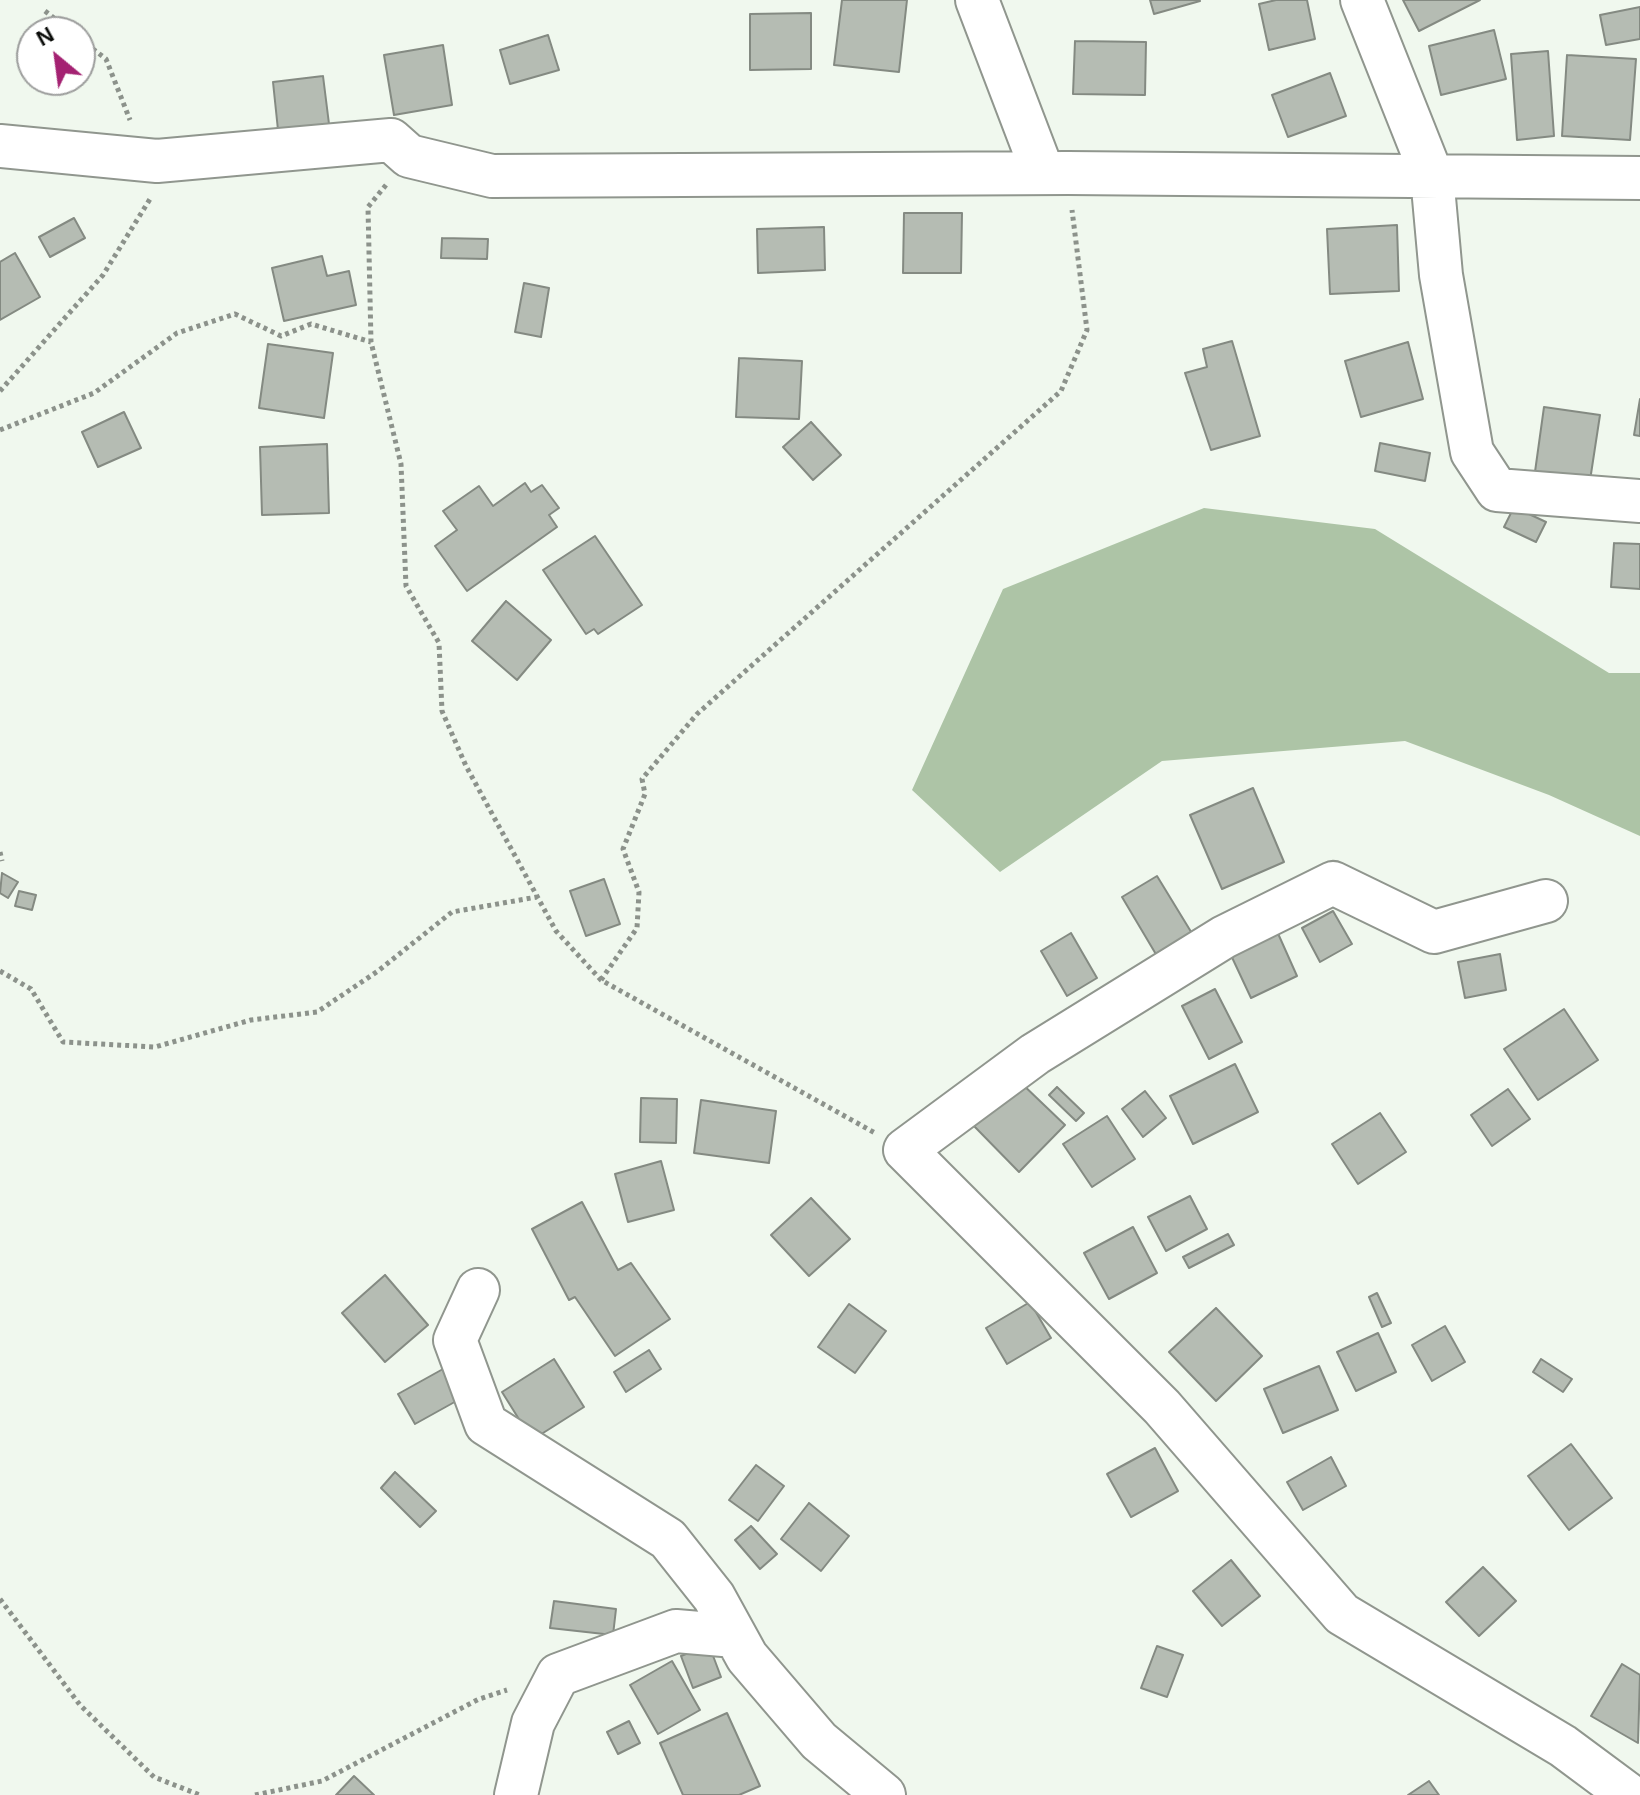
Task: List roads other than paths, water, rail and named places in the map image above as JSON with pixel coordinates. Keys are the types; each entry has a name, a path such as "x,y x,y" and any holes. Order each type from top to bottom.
{"street":[{"path":"977,0 1056,173"},
{"path":"1362,0 1432,176 1441,275 1472,452 1497,490 1640,501"},
{"path":"0,146 157,161 391,140 409,156 492,176 1056,173 1640,178"},
{"path":"1546,901 1434,932 1333,883 1224,937 1035,1054 905,1150 1162,1407 1342,1614 1563,1746 1629,1795"},
{"path":"478,1290 455,1340 486,1424 574,1476 668,1539 714,1597 747,1657 819,1741 884,1795"},
{"path":"516,1795 533,1723 558,1675 676,1631 735,1636"}]}
